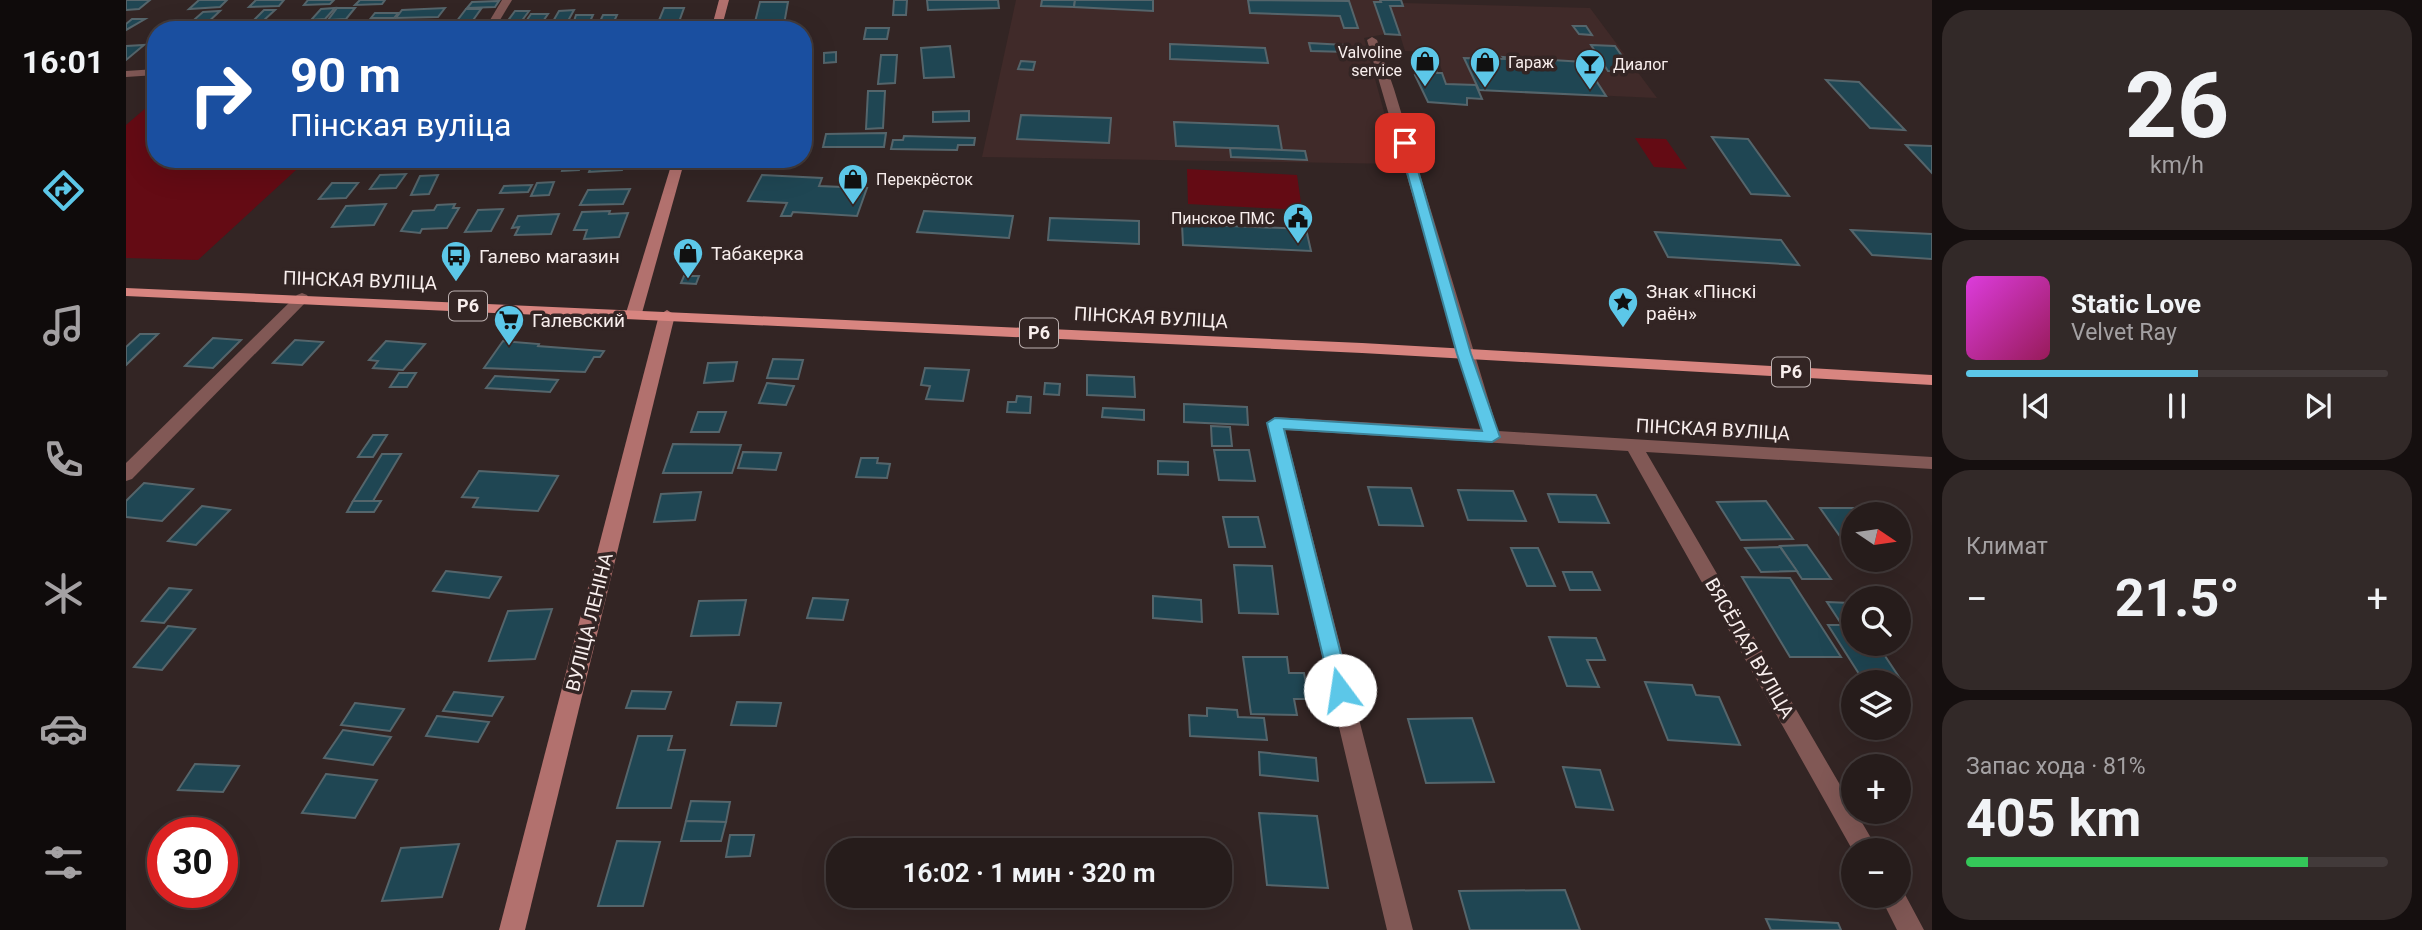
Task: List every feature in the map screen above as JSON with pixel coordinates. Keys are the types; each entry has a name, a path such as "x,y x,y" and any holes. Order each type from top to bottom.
{"main road":[{"name":"ПІНСКАЯ ВУЛІЦА","path":"126,292 634,313"},
{"name":"Р6","path":"634,313 667,315"},
{"name":"ПІНСКАЯ ВУЛІЦА","path":"667,315 1932,380"}],"street":[{"path":"494,21 507,0"},
{"path":"718,21 724,0"},
{"path":"1372,40 1398,117 1464,354 1492,437"},
{"path":"126,74 147,73"},
{"path":"634,313 676,168"},
{"path":"126,474 302,299"},
{"name":"ВУЛІЦА ЛЕНІНА","path":"512,930 667,315"},
{"name":"ПІНСКАЯ ВУЛІЦА","path":"1400,930 1275,423 1932,463"},
{"name":"ВЯСЁЛАЯ ВУЛІЦА","path":"1634,446 1859,838"},
{"path":"1899,908 1911,930"}],"shaded area":[{"path":"1016,0 1400,0 1402,3 1590,8 1657,98 1479,90 1476,85 1446,84 1436,52 1405,51 1400,35 1385,34 1364,38 1398,164 982,157"},
{"path":"147,107 147,168 298,168 198,260 126,258 126,125"},
{"path":"1635,138 1666,139 1687,169 1654,167"},
{"path":"1187,169 1297,175 1302,210 1188,204"}],"building":[{"path":"126,0 150,0 139,9 126,10"},
{"path":"199,0 227,0 220,7 189,9"},
{"path":"256,0 284,0 279,6 249,7"},
{"path":"308,0 334,0 330,4 304,5"},
{"path":"360,0 385,0 382,4 355,5"},
{"path":"894,0 907,0 906,15 893,15"},
{"path":"927,0 998,0 999,8 928,10"},
{"path":"1042,0 1075,0 1074,7 1041,6"},
{"path":"1075,0 1153,0 1153,11 1074,7"},
{"path":"1248,0 1349,1 1358,28 1344,28 1340,16 1250,13"},
{"path":"1380,0 1401,0 1403,6 1390,6 1400,35 1385,34 1374,2 1381,2"},
{"path":"499,1 495,7 467,8 472,2"},
{"path":"760,2 788,2 785,21 755,21"},
{"path":"335,8 325,19 311,20 321,9"},
{"path":"337,8 355,8 346,19 328,20"},
{"path":"445,8 438,17 396,18 402,10"},
{"path":"664,8 684,8 679,21 659,21"},
{"path":"466,9 481,9 472,21 457,21"},
{"path":"264,10 275,10 263,21 253,21"},
{"path":"574,10 568,21 553,21 559,11"},
{"path":"220,11 209,21 193,21 203,12"},
{"path":"515,11 529,11 522,21 508,21"},
{"path":"375,13 398,13 394,18 371,18"},
{"path":"531,14 548,14 543,21 526,21"},
{"path":"576,15 593,15 590,21 574,21"},
{"path":"603,15 617,15 614,21 600,21"},
{"path":"132,19 145,19 126,30 126,24"},
{"path":"1573,26 1586,26 1592,35 1579,34"},
{"path":"866,28 889,28 887,39 864,39"},
{"path":"1309,43 1345,45 1347,52 1311,51"},
{"path":"1170,44 1265,48 1268,63 1170,59"},
{"path":"144,45 126,60 126,46"},
{"path":"1591,45 1615,46 1633,72 1608,71"},
{"path":"950,46 954,77 924,78 921,48"},
{"path":"836,52 836,62 824,63 824,53"},
{"path":"881,55 897,55 895,83 878,84"},
{"path":"1503,57 1584,62 1606,96 1479,90 1464,58 1505,59"},
{"path":"1021,61 1035,62 1033,70 1018,69"},
{"path":"1419,67 1435,68 1437,73 1442,73 1446,84 1476,85 1482,99 1467,98 1467,105 1428,102 1415,75 1421,73"},
{"path":"1826,80 1859,82 1905,130 1870,128"},
{"path":"868,91 885,91 883,128 866,129"},
{"path":"969,111 969,121 933,122 933,112"},
{"path":"1021,115 1111,118 1109,143 1017,139"},
{"path":"1174,122 1278,126 1282,150 1176,146"},
{"path":"886,133 884,147 823,147 826,134"},
{"path":"904,136 975,138 974,145 958,145 957,150 891,149 893,140 903,140"},
{"path":"1712,137 1748,139 1789,196 1751,194"},
{"path":"1906,145 1932,146 1932,173"},
{"path":"1230,148 1305,151 1307,160 1231,157"},
{"path":"563,168 580,168 579,170 562,171"},
{"path":"591,168 623,168 622,170 589,172"},
{"path":"406,174 396,188 370,189 380,175"},
{"path":"438,175 429,194 411,195 420,176"},
{"path":"762,175 822,178 819,186 867,188 857,216 793,212 791,216 781,216 787,203 748,201"},
{"path":"554,182 549,195 531,196 537,183"},
{"path":"332,183 358,183 346,198 319,199"},
{"path":"532,185 528,192 500,193 504,186"},
{"path":"630,189 623,204 580,205 588,190"},
{"path":"386,204 374,225 332,227 346,206"},
{"path":"455,204 453,208 459,208 447,228 422,229 420,233 401,231 413,211 434,210 437,205"},
{"path":"503,209 491,231 465,232 478,210"},
{"path":"610,211 609,214 628,213 619,237 584,239 587,230 574,230 582,212"},
{"path":"924,211 1013,216 1009,238 917,232"},
{"path":"559,214 551,234 515,235 519,227 512,228 518,216"},
{"path":"1050,218 1139,221 1139,244 1048,240"},
{"path":"1182,224 1306,229 1311,251 1183,245"},
{"path":"1851,230 1932,234 1932,259 1872,255"},
{"path":"1655,232 1781,240 1799,265 1668,257"},
{"path":"684,276 699,276 696,284 681,283"},
{"path":"140,334 158,334 126,365 126,347"},
{"path":"213,338 241,340 213,368 185,366"},
{"path":"295,340 323,342 302,365 273,363"},
{"path":"386,341 425,344 403,370 373,368 378,361 369,360"},
{"path":"503,341 604,351 600,357 594,357 585,372 484,368"},
{"path":"773,359 803,360 798,379 767,378"},
{"path":"737,362 733,381 704,383 708,363"},
{"path":"925,368 969,370 963,401 926,399 930,386 921,385"},
{"path":"399,373 416,373 407,387 390,387"},
{"path":"1087,375 1134,377 1135,397 1087,395"},
{"path":"495,376 558,380 550,392 486,388"},
{"path":"767,383 794,386 786,405 759,403"},
{"path":"1045,383 1060,384 1059,395 1044,394"},
{"path":"1017,396 1031,397 1030,413 1007,412 1008,402 1016,402"},
{"path":"1184,404 1247,407 1248,425 1184,422"},
{"path":"1103,408 1144,410 1144,420 1102,417"},
{"path":"698,412 726,412 719,432 691,432"},
{"path":"1211,426 1230,427 1232,446 1212,446"},
{"path":"373,435 387,435 373,457 358,457"},
{"path":"673,444 741,445 732,473 663,473"},
{"path":"1214,450 1249,450 1255,481 1219,480"},
{"path":"743,452 781,453 776,470 738,468"},
{"path":"382,454 401,454 373,501 353,501"},
{"path":"861,458 878,458 877,463 890,464 887,478 856,477"},
{"path":"1158,461 1188,462 1188,475 1158,474"},
{"path":"479,471 558,476 538,511 473,507 478,498 462,497"},
{"path":"144,483 193,489 162,521 126,517 126,501"},
{"path":"1368,487 1411,488 1423,526 1379,525"},
{"path":"1458,490 1513,491 1526,521 1468,520"},
{"path":"701,492 695,520 654,522 661,494"},
{"path":"1548,494 1596,495 1609,523 1559,522"},
{"path":"353,501 381,501 374,512 347,512"},
{"path":"1766,501 1793,539 1741,540 1717,502"},
{"path":"202,506 230,510 196,545 168,541"},
{"path":"1820,508 1841,508 1841,538"},
{"path":"1223,517 1258,517 1265,547 1229,547"},
{"path":"1807,545 1831,579 1802,579 1780,546"},
{"path":"1780,547 1797,571 1761,572 1745,548"},
{"path":"1511,548 1538,548 1555,586 1527,586"},
{"path":"1234,565 1272,566 1278,614 1239,613"},
{"path":"446,571 501,577 489,598 433,591"},
{"path":"1563,572 1592,572 1600,590 1570,590"},
{"path":"1742,577 1790,578 1841,657 1790,657"},
{"path":"169,588 191,590 164,623 142,621"},
{"path":"1153,596 1201,600 1202,622 1153,618"},
{"path":"813,598 848,600 843,620 807,618"},
{"path":"746,600 739,635 691,636 699,601"},
{"path":"1827,602 1841,603 1841,623"},
{"path":"552,609 535,659 489,661 508,611"},
{"path":"1828,625 1841,625 1841,645"},
{"path":"168,626 195,629 162,670 134,667"},
{"path":"1549,637 1596,638 1605,660 1587,660 1599,687 1567,686"},
{"path":"1848,656 1885,656 1894,670 1857,670"},
{"path":"1243,657 1287,657 1289,673 1304,673 1309,699 1294,699 1297,715 1251,714"},
{"path":"1645,682 1692,685 1696,695 1719,697 1740,745 1668,740"},
{"path":"632,691 671,692 665,709 626,708"},
{"path":"454,692 503,697 492,716 443,711"},
{"path":"737,702 781,703 776,726 731,725"},
{"path":"355,703 404,709 390,731 341,725"},
{"path":"1207,708 1237,710 1238,717 1264,718 1267,740 1190,736 1189,715 1207,716"},
{"path":"437,716 489,722 478,742 426,736"},
{"path":"1472,718 1494,782 1426,783 1408,719"},
{"path":"343,730 391,737 373,765 324,758"},
{"path":"638,736 672,736 668,750 685,750 671,808 617,808"},
{"path":"1259,752 1316,758 1318,781 1260,775"},
{"path":"195,764 239,766 223,792 178,790"},
{"path":"1563,767 1600,770 1613,810 1576,807"},
{"path":"326,774 377,780 355,818 302,813"},
{"path":"691,801 730,802 726,822 686,821"},
{"path":"1259,813 1317,816 1328,888 1267,885"},
{"path":"686,821 726,822 721,841 681,841"},
{"path":"730,835 754,835 750,856 726,857"},
{"path":"617,841 660,842 643,906 598,906"},
{"path":"459,844 442,897 382,901 401,848"},
{"path":"1565,890 1580,930 1470,930 1459,891"},
{"path":"1766,919 1838,923 1841,930 1771,930"}],"place":[{"name":"Valvoline service","path":"1425,88"},
{"name":"Гараж","path":"1485,89"},
{"name":"Диалог","path":"1590,91"},
{"name":"Перекрёсток","path":"853,206"},
{"name":"Пинское ПМС","path":"1298,245"},
{"name":"Табакерка","path":"688,280"},
{"name":"Галево магазин","path":"456,283"},
{"name":"Знак «Пінскі раён»","path":"1623,329"},
{"name":"Галевский","path":"509,347"}],"route":[{"path":"1340,690 1275,423 1492,437 1464,354 1405,143"}]}
